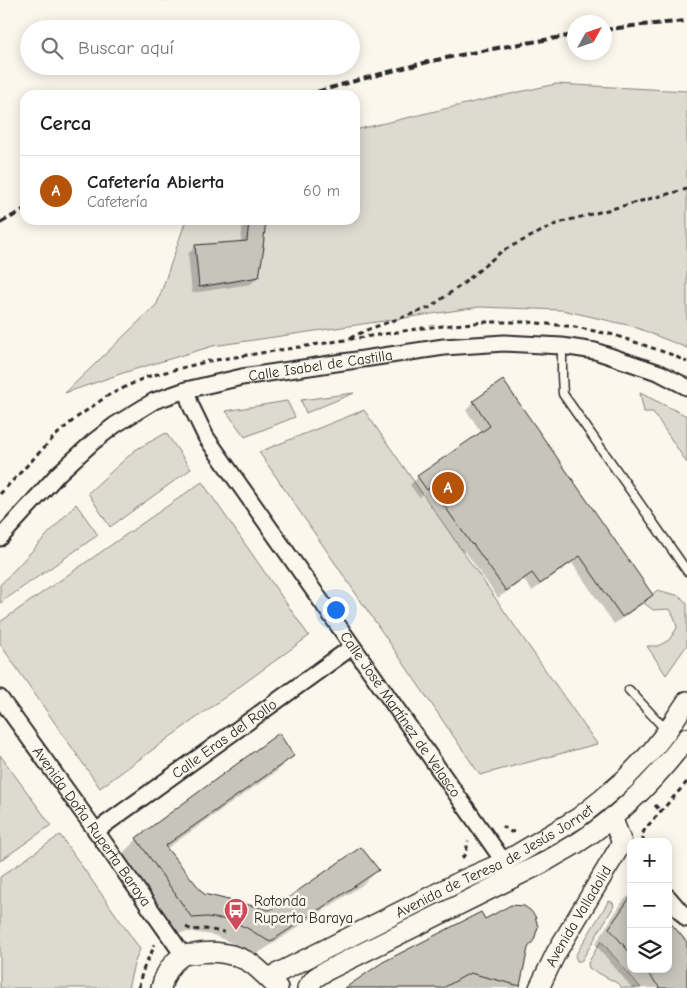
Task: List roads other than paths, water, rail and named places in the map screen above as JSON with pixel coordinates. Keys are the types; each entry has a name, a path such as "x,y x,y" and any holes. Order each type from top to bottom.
{"street":[{"name":"Calle Isabel de Castilla","path":"0,538 60,473 93,442 115,425 144,406 186,390 242,377 444,347 504,343 562,346 595,351 660,373 687,387"},
{"name":"Calle José Martínez de Velasco","path":"186,390 206,437 504,862"},
{"name":"Calle Eras del Rollo","path":"96,831 352,647"},
{"name":"Avenida Doña Ruperta Baraya","path":"0,698 183,955"},
{"name":"Avenida de Teresa de Jesús Jornet","path":"273,983 465,879 504,862 578,818 624,779 650,753 687,701"},
{"name":"Avenida de Teresa de Jesús Jornet","path":"307,988 315,978 330,968 545,862 579,842 642,791 666,766 687,738"},
{"name":"Avenida Valladolid","path":"539,988 556,953 626,848 612,817"},
{"path":"672,902 687,919"},
{"path":"161,988 170,967 183,955 200,952 217,952 237,957 252,964 273,983"}],"lane":[{"path":"562,346 563,394 687,571"},
{"path":"629,690 667,731"}],"railway":[{"path":"612,29 687,21"},
{"path":"324,90 428,62 567,36"},
{"path":"0,223 20,212"}],"place":[{"name":"Cafetería Abierta","path":"448,488"},
{"name":"Rotonda Ruperta Baraya","path":"236,931"}]}
